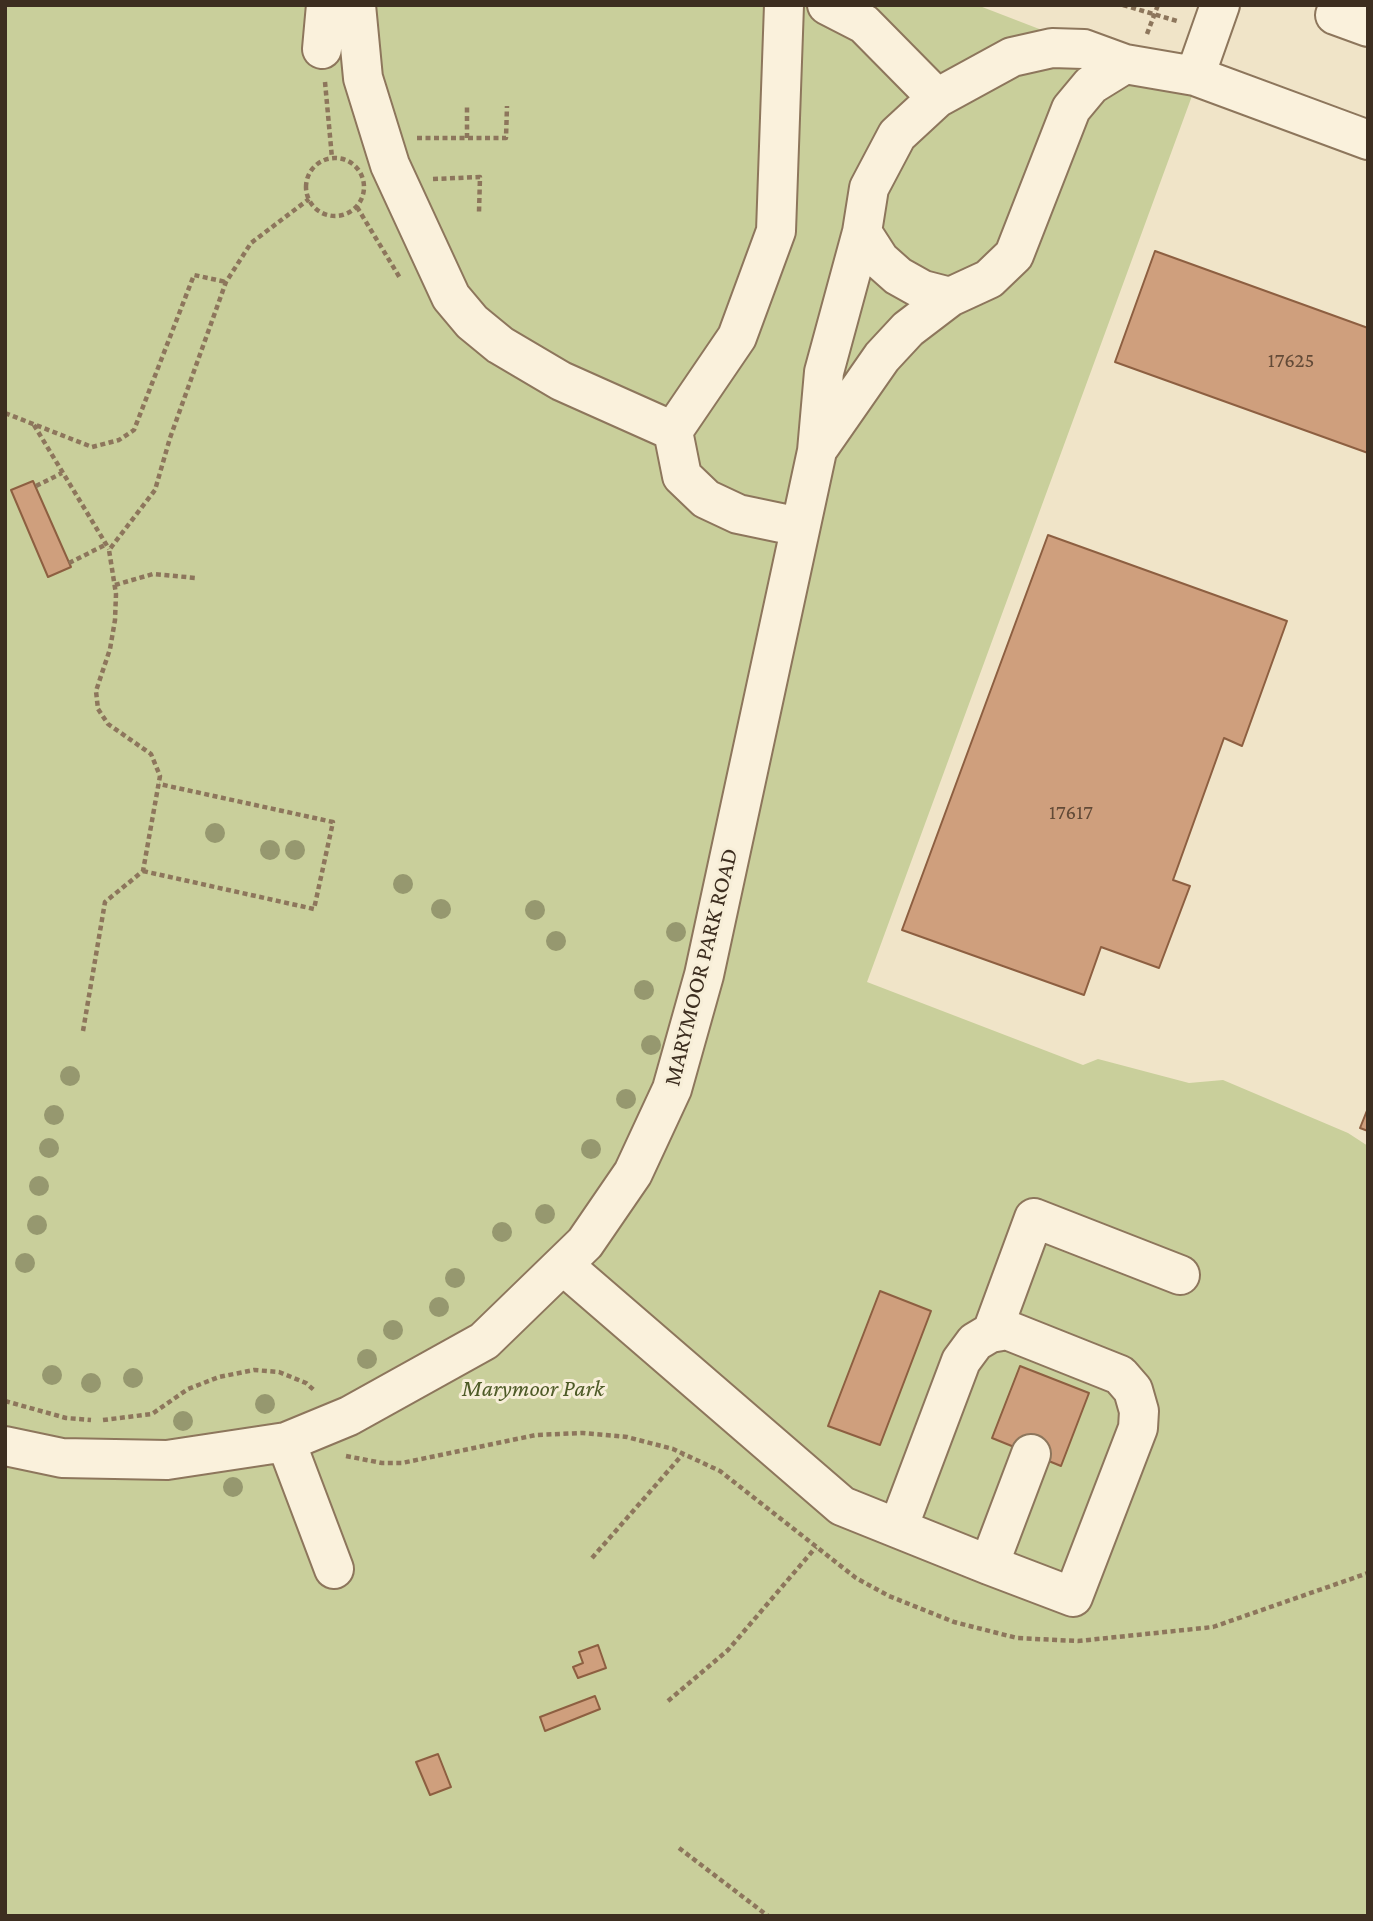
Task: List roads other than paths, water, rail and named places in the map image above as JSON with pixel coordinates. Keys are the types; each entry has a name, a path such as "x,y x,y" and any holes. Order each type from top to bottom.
{"street":[{"path":"322,48 326,5"},
{"path":"356,5 363,78 390,166 451,297 472,322 500,345 561,380 673,430"},
{"path":"784,5 776,231 737,337 673,430 682,476 706,499 738,514 800,527"},
{"path":"827,5 864,24 937,98"},
{"path":"1195,76 1220,5"},
{"path":"1339,5 1335,15 1368,27"},
{"name":"MARYMOOR PARK ROAD","path":"5,1447 62,1458 167,1460 286,1442 349,1416 484,1341 585,1243 633,1173 672,1089 704,975 817,451 824,372 862,232 869,188 897,135 937,98 1012,57 1052,48 1084,49 1125,64 1195,76 1368,140"},
{"name":"MARYMOOR PARK ROAD","path":"817,451 882,357 908,329 950,297 989,279 1014,255 1071,109 1091,85 1125,64"},
{"path":"862,232 880,260 898,276 923,290 950,297"},
{"path":"992,1332 1034,1218 1180,1275"},
{"path":"562,1265 842,1506 1073,1597 1138,1428 1139,1411 1133,1390 1120,1375 1007,1330 992,1332 975,1342 961,1361 898,1528"},
{"path":"286,1442 334,1569"},
{"path":"989,1564 1031,1454"}],"park label":[{"name":"Marymoor Park","path":"533,1389"}]}
